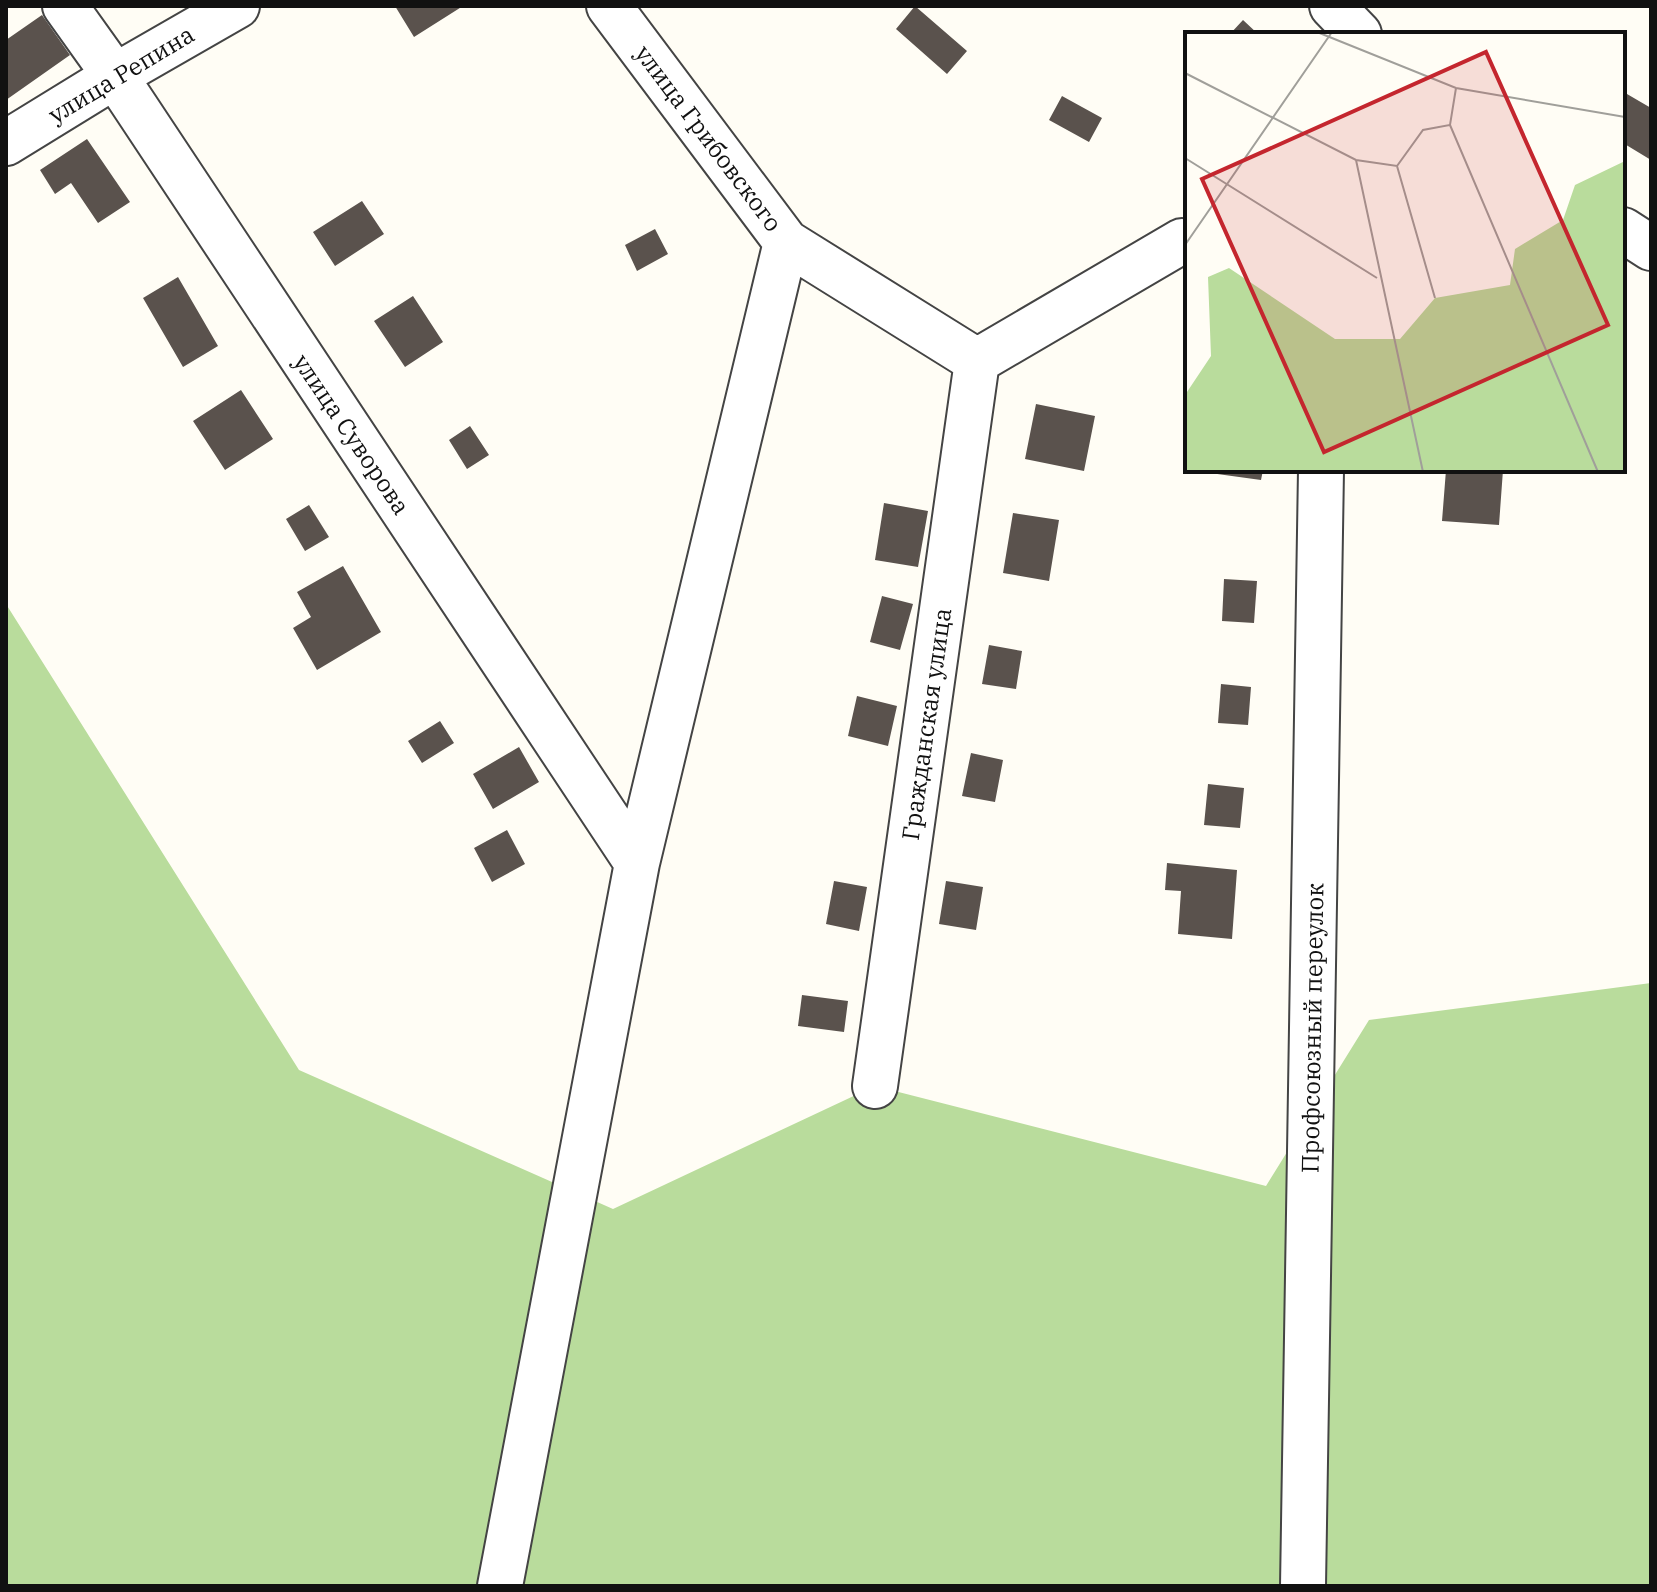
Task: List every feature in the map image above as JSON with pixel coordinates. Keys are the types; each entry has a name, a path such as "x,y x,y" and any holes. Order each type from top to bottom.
{"street":[{"name":"улица Суворова","path":"65,6 115,76 637,863"},
{"name":"улица Репина","path":"6,143 237,6"},
{"name":"улица Грибовского","path":"609,6 786,242 977,361"},
{"path":"1332,6 1357,32"},
{"path":"1625,231 1651,248"},
{"path":"500,1586 637,863 786,242"},
{"path":"977,361 1185,242"},
{"name":"Гражданская улица","path":"875,1086 977,361"},
{"name":"Профсоюзный переулок","path":"1303,1586 1321,472"}],"green space":[{"path":"6,604 299,1070 613,1209 875,1086 1266,1186 1369,1020 1651,983 1651,1586 6,1586"}],"building":[{"path":"395,6 463,6 414,37"},
{"path":"915,6 967,51 947,74 896,29"},
{"path":"42,15 70,55 6,100 6,40"},
{"path":"1243,20 1256,32 1232,32"},
{"path":"1627,94 1651,108 1651,160 1625,144"},
{"path":"1062,96 1102,118 1089,142 1049,120"},
{"path":"87,139 130,202 98,223 71,183 55,194 40,170"},
{"path":"362,201 384,234 335,266 313,232"},
{"path":"655,229 668,254 637,271 625,245"},
{"path":"178,277 218,346 183,367 143,298"},
{"path":"413,296 443,342 405,367 374,321"},
{"path":"241,390 273,439 225,470 193,421"},
{"path":"1036,404 1095,416 1084,471 1025,459"},
{"path":"470,426 489,455 467,469 449,440"},
{"path":"1210,472 1263,472 1261,480"},
{"path":"1446,472 1503,472 1499,525 1442,521"},
{"path":"884,503 928,511 918,567 875,560"},
{"path":"309,505 329,537 305,551 286,519"},
{"path":"1013,513 1059,520 1049,581 1003,573"},
{"path":"343,566 381,632 317,670 293,628 311,617 297,592"},
{"path":"1224,579 1257,581 1254,623 1222,621"},
{"path":"882,596 913,604 900,650 870,642"},
{"path":"989,645 1022,651 1016,689 982,684"},
{"path":"1221,684 1251,687 1248,725 1218,723"},
{"path":"857,696 897,706 888,746 848,736"},
{"path":"440,721 454,743 422,763 408,741"},
{"path":"519,747 539,782 493,809 473,774"},
{"path":"971,753 1003,760 995,802 962,796"},
{"path":"1208,784 1244,788 1240,828 1204,825"},
{"path":"507,830 525,864 492,882 474,848"},
{"path":"1167,863 1237,870 1232,939 1178,934 1181,891 1165,890"},
{"path":"834,881 867,887 859,931 826,924"},
{"path":"946,881 983,887 976,930 939,924"},
{"path":"802,995 848,1001 844,1032 798,1026"}]}
